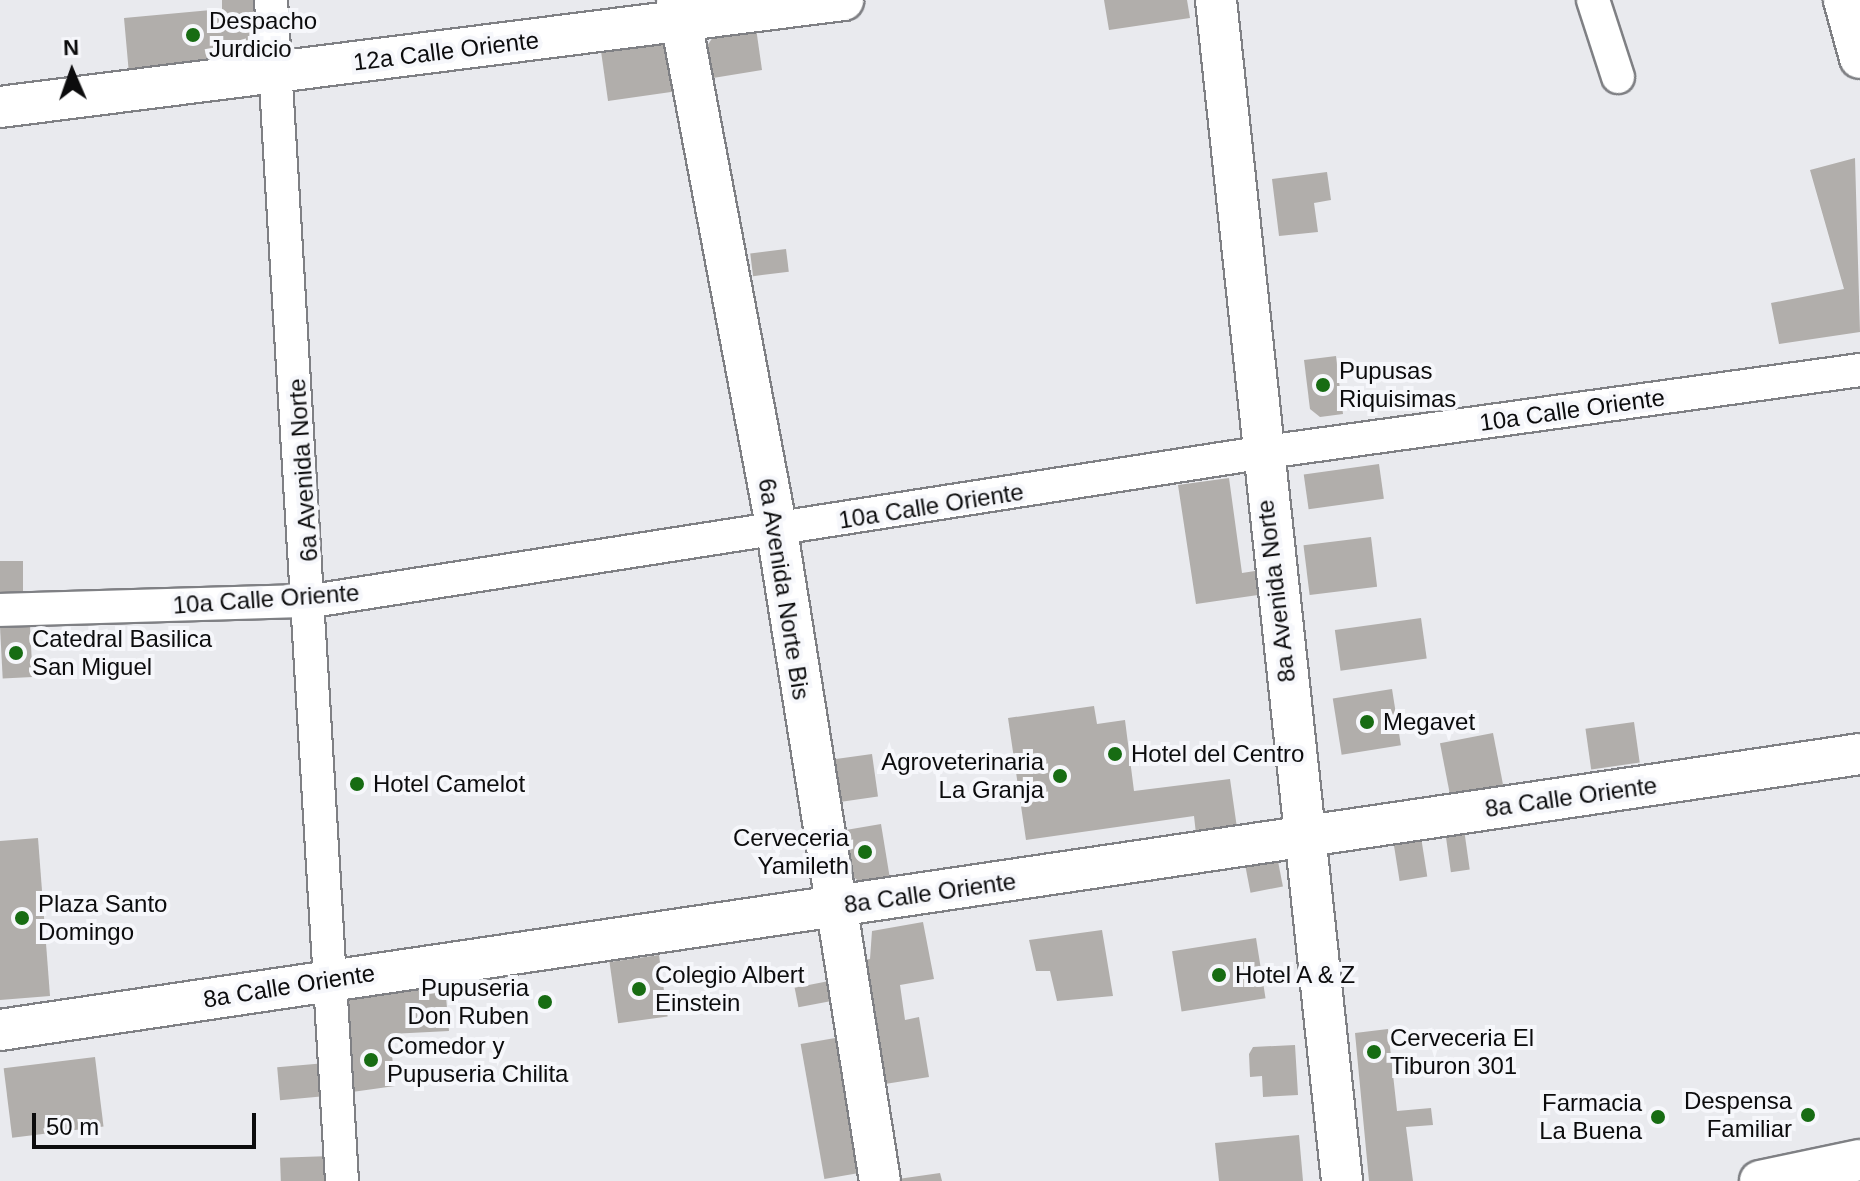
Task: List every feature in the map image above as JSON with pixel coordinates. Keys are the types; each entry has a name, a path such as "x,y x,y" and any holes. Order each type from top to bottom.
{"street":[{"name":"6a Avenida Norte","path":"271,0 312,601 329,979 342,1181"},
{"name":"12a Calle Oriente","path":"0,107 275,73 679,10 843,0"},
{"name":"8a Avenida Norte","path":"1216,0 1259,453 1342,1181"},
{"path":"1593,0 1618,77"},
{"path":"1844,0 1860,58"},
{"name":"6a Avenida Norte Bis","path":"679,10 777,531 833,907 880,1181"},
{"name":"10a Calle Oriente","path":"0,610 312,601 777,531 1259,453 1860,370"},
{"name":"8a Calle Oriente","path":"0,1030 1860,754"},
{"path":"1760,1181 1860,1160"}],"building":[{"name":"Despacho Jurdicio","path":"222,0 256,0 261,51 251,62 129,74 124,18 222,9"},
{"path":"1104,0 1187,0 1190,18 1109,30"},
{"path":"756,28 762,70 713,78 707,46 713,37"},
{"path":"662,41 671,50 678,91 608,101 601,51"},
{"path":"1855,158 1860,332 1779,344 1771,303 1844,289 1810,170"},
{"path":"1327,172 1331,200 1314,203 1318,232 1279,236 1272,179"},
{"path":"786,249 789,272 753,276 750,253"},
{"name":"Pupusas Riquisimas","path":"1336,356 1343,414 1320,417 1310,409 1304,360"},
{"path":"1379,464 1384,499 1309,509 1304,475"},
{"path":"1229,478 1242,573 1255,571 1258,595 1196,604 1178,485"},
{"path":"1371,537 1377,587 1310,595 1304,545"},
{"path":"0,561 23,561 23,595 0,595"},
{"path":"1421,618 1427,659 1341,671 1335,630"},
{"name":"Catedral Basilica San Miguel","path":"30,626 33,677 3,679 0,628"},
{"name":"Megavet","path":"1392,689 1401,745 1342,755 1333,698"},
{"name":"Agroveterinaria La Granja","path":"1094,706 1097,724 1125,720 1134,791 1230,779 1237,828 1196,834 1194,816 1026,840 1008,718"},
{"path":"1634,722 1640,763 1591,769 1585,729"},
{"path":"1493,733 1503,786 1450,796 1440,743"},
{"path":"872,754 878,797 836,802 830,760"},
{"name":"Cerveceria Yamileth","path":"881,824 890,879 862,883 847,873 840,831"},
{"path":"1464,829 1470,870 1451,872 1445,832"},
{"path":"1421,837 1427,877 1400,881 1393,841"},
{"name":"Plaza Santo Domingo","path":"38,838 50,996 0,1000 0,841"},
{"path":"1277,856 1283,886 1251,893 1245,862"},
{"path":"923,922 934,979 900,985 905,1020 919,1017 929,1077 885,1084 862,960 870,959 872,931"},
{"path":"1102,930 1113,996 1057,1001 1050,971 1036,971 1029,940"},
{"name":"Hotel A & Z","path":"1256,938 1266,998 1182,1012 1172,951"},
{"name":"Colegio Albert Einstein","path":"659,955 668,1016 618,1023 609,962"},
{"path":"829,981 833,1001 798,1007 795,988"},
{"name":"Comedor y Pupuseria Chilita","path":"445,985 449,1031 390,1034 395,1086 352,1092 347,993"},
{"path":"1388,1029 1397,1111 1431,1108 1433,1125 1406,1127 1413,1181 1369,1181 1355,1033"},
{"path":"841,1037 865,1172 824,1179 801,1044"},
{"path":"1295,1045 1298,1095 1263,1097 1262,1076 1250,1077 1249,1054 1253,1047"},
{"path":"95,1057 104,1126 12,1138 4,1068"},
{"path":"326,1063 329,1096 280,1100 277,1067"},
{"path":"1299,1135 1303,1181 1219,1181 1215,1143"},
{"path":"331,1156 332,1181 281,1181 280,1158"},
{"path":"940,1173 942,1181 898,1181 898,1179"}],"place":[{"name":"Despacho Jurdicio","path":"193,35"},
{"name":"Pupusas Riquisimas","path":"1323,385"},
{"name":"Catedral Basilica San Miguel","path":"16,653"},
{"name":"Megavet","path":"1367,722"},
{"name":"Hotel del Centro","path":"1115,754"},
{"name":"Agroveterinaria La Granja","path":"1060,776"},
{"name":"Hotel Camelot","path":"357,784"},
{"name":"Cerveceria Yamileth","path":"865,852"},
{"name":"Plaza Santo Domingo","path":"22,918"},
{"name":"Hotel A & Z","path":"1219,975"},
{"name":"Colegio Albert Einstein","path":"639,989"},
{"name":"Pupuseria Don Ruben","path":"545,1002"},
{"name":"Cerveceria El Tiburon 301","path":"1374,1052"},
{"name":"Comedor y Pupuseria Chilita","path":"371,1060"},
{"name":"Despensa Familiar","path":"1808,1115"},
{"name":"Farmacia La Buena","path":"1658,1117"}]}
